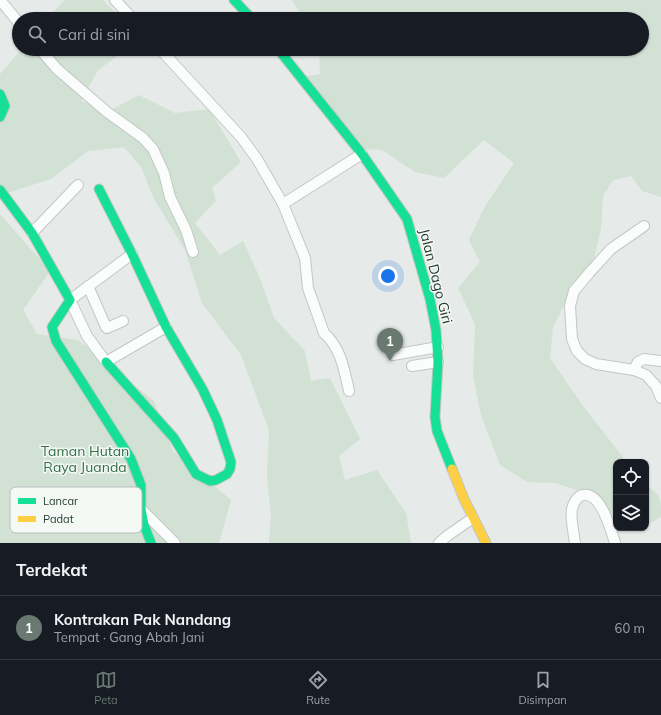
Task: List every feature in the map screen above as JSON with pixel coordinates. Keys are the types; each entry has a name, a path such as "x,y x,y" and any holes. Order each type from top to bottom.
{"street":[{"path":"0,0 12,15"},
{"path":"115,0 126,12"},
{"path":"234,0 245,12"},
{"path":"46,56 57,69 106,112 143,138 153,149 164,173 170,197 186,230 193,252"},
{"path":"166,56 241,137 257,159 284,204 305,258 308,288 324,333 328,336 341,356 349,391"},
{"name":"Jalan Dago Giri","path":"284,56 362,154 407,219 430,299 436,330 438,347 435,409 437,431 473,518 486,543"},
{"path":"0,94 5,106 0,117"},
{"path":"284,204 362,154"},
{"path":"32,233 78,185"},
{"path":"0,190 32,233 70,300 87,336 106,362 174,438 196,474 205,480 222,478 230,469 231,462 217,420 203,390 166,327 132,254 99,189"},
{"path":"644,226 612,249 574,290 570,306 572,339 577,351 596,364 634,370 646,375 656,386 661,398"},
{"path":"132,254 70,300 52,327 56,341 131,459 141,487"},
{"path":"88,286 106,327 107,328 123,321"},
{"path":"106,362 166,327"},
{"path":"393,355 438,347"},
{"path":"634,370 638,362 644,359 661,362"},
{"path":"412,366 438,362"},
{"path":"575,543 572,510 577,497 586,495 592,496 602,508 615,543"},
{"path":"142,509 144,525 151,543"},
{"path":"142,509 175,543"},
{"path":"439,543 446,536 473,518"}],"green space":[{"path":"65,0 103,0 115,12 53,12"},
{"path":"292,0 661,0 661,197 642,191 631,176 613,180 603,196 601,229 592,267 567,299 553,327 550,358 583,406 624,459 613,459 613,515 587,493 555,483 527,482 500,465 481,415 473,376 475,324 458,288 480,262 469,240 484,208 514,163 484,140 444,178 415,172 382,150 360,149 302,77 320,74 319,56 649,56 649,12 300,12"},
{"path":"16,56 117,56 98,70 81,101 109,111 139,95 175,113 209,109 241,162 212,188 216,201 195,223 220,255 243,241 259,276 274,318 305,351 311,381 330,378 360,439 339,456 345,480 377,470 406,513 411,543 269,543 271,516 267,476 269,430 241,355 202,303 185,250 154,199 141,167 124,147 88,151 51,179 10,192 0,192 0,74"},
{"name":"Taman Hutan Raya Juanda","path":"0,214 50,271 23,310 37,334 78,340 154,401 173,451 231,500 219,543 0,543"},
{"path":"649,487 657,494 661,505 661,517 651,523 649,523"}],"traffic: fast":[{"path":"234,0 245,12"},
{"path":"284,56 362,154 407,219 430,299 436,330 438,362 435,417 437,431 452,469"},
{"path":"0,94 5,106 0,117"},
{"path":"99,189 132,254 166,327 203,390 217,420 231,462 230,469 227,474 216,480 210,481 196,474 174,438 106,362"},
{"path":"0,190 32,233 70,300 52,327 56,341 131,459 141,487"},
{"path":"142,514 144,525 151,543"}],"traffic: slow":[{"path":"452,469 464,499 486,543"}],"place":[{"name":"Kontrakan Pak Nandang","path":"390,361"}]}
